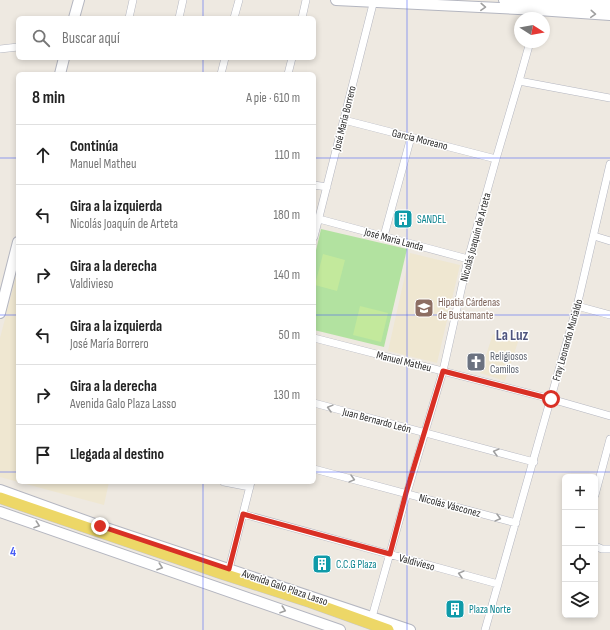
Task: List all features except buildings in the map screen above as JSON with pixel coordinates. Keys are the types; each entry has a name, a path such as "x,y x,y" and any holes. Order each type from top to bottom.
{"main road":[{"path":"75,16 79,0"},
{"path":"336,0 374,1 514,12"},
{"path":"504,0 610,5"},
{"path":"550,14 610,15"},
{"path":"60,72 64,60"},
{"path":"0,313 16,250"},
{"name":"Avenida Galo Plaza Lasso","path":"0,490 100,526 410,630"},
{"name":"Avenida Galo Plaza Lasso","path":"0,498 310,602 388,630"},
{"name":"Avenida Galo Plaza Lasso","path":"0,504 369,630"},
{"name":"Avenida Galo Plaza Lasso","path":"0,512 340,630"}],"street":[{"path":"129,16 133,0"},
{"path":"179,16 183,0"},
{"path":"235,16 239,0"},
{"path":"302,16 306,0"},
{"name":"José María Borrero","path":"316,230 374,1"},
{"path":"0,49 16,48"},
{"name":"Nicolás Joaquín de Arteta","path":"372,617 406,493 443,371 468,259 528,48"},
{"path":"222,72 224,60"},
{"path":"288,72 292,60"},
{"path":"519,81 610,98"},
{"name":"García Moreano","path":"344,120 496,159"},
{"path":"384,236 411,137"},
{"name":"Fray Leonardo Murialdo","path":"485,630 534,462 577,306 610,169"},
{"path":"316,185 327,187"},
{"name":"José María Landa","path":"319,219 468,259"},
{"path":"594,236 610,241"},
{"path":"577,306 610,315"},
{"name":"Manuel Matheu","path":"316,339 551,399 610,416"},
{"name":"Juan Bernardo León","path":"316,404 534,462"},
{"path":"598,484 610,439"},
{"name":"Nicolás Vásconez","path":"316,469 516,523"},
{"path":"229,569 251,485"},
{"name":"Valdivieso","path":"243,514 498,584"},
{"path":"598,547 610,549"}],"shaded area":[{"name":"Hipatia Cárdenas de Bustamante","path":"410,253 460,265 437,363 388,351"},
{"path":"16,277 16,481 0,477 0,338"},
{"path":"493,334 520,336 505,381 480,373"},
{"path":"26,484 109,484 104,505"}],"green space":[{"path":"321,229 407,249 384,347 316,330 316,250"},
{"path":"323,254 345,260 337,291 316,285"},
{"path":"360,306 388,313 381,342 353,335"}],"place":[{"name":"SANDEL","path":"403,219"},
{"name":"Hipatia Cárdenas de Bustamante","path":"424,308"},
{"name":"Religiosos Camilos","path":"476,362"},
{"name":"C.C.G Plaza","path":"322,564"},
{"name":"Plaza Norte","path":"455,609"}],"district":[{"name":"La Luz","path":"512,335"}],"route":[{"path":"100,526 229,569 243,514 390,554 406,493 443,371 551,399"}]}
